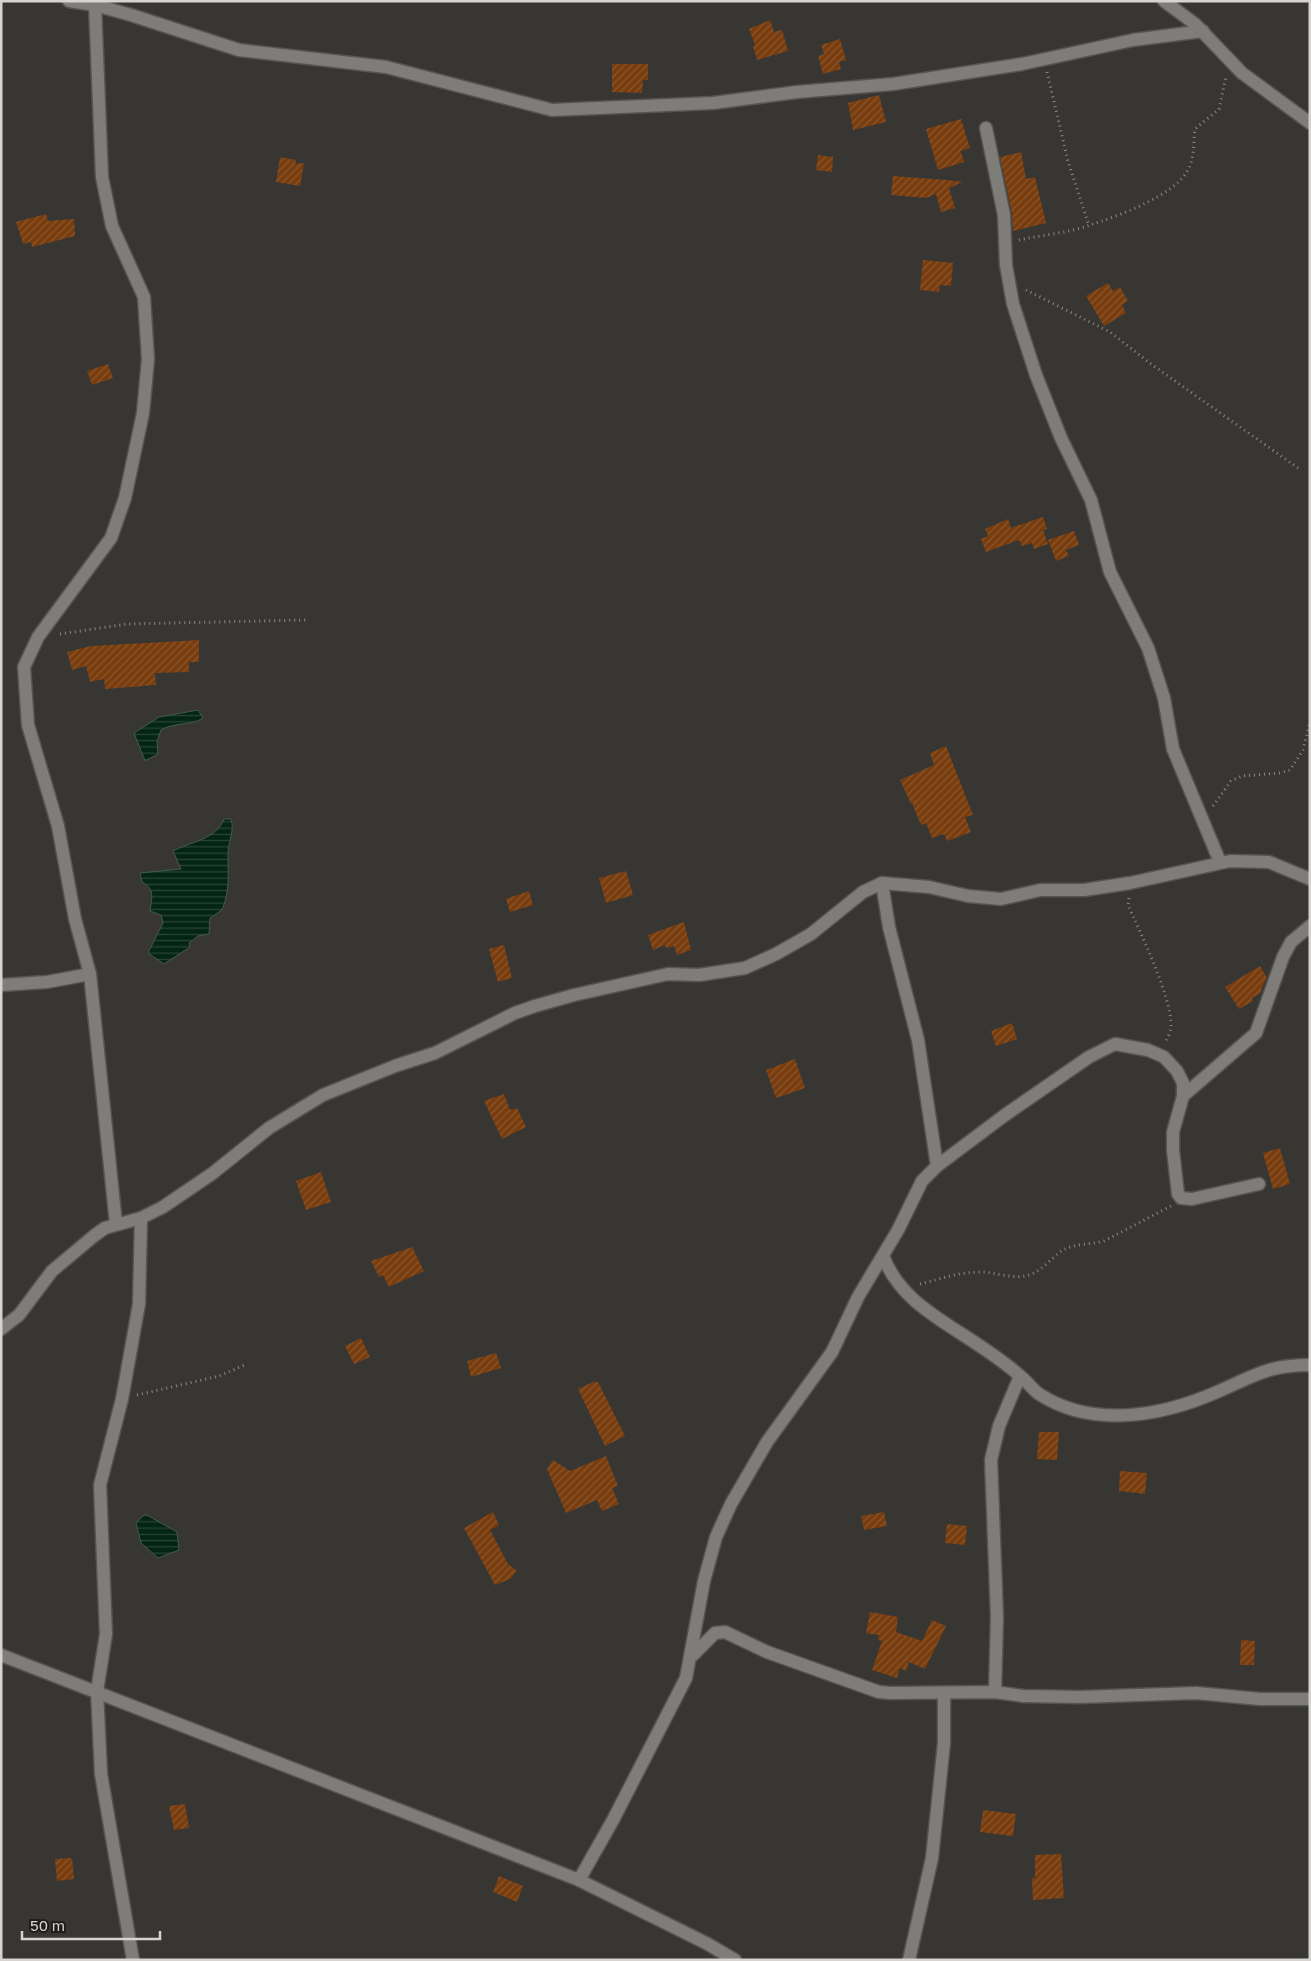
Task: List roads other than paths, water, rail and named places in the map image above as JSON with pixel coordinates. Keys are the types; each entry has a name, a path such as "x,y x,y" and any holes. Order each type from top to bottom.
{"street":[{"path":"69,1 96,5 239,50 386,67 552,110 713,103 796,92 893,84 1044,59 1133,40 1202,31"},
{"path":"1164,1 1202,31 1242,73 1310,123"},
{"path":"96,5 102,177 112,226 144,297 148,359 147,377 143,413 125,498 111,538 38,637 24,667 28,725 58,826 75,919 90,974 116,1224"},
{"path":"986,128 1004,215 1004,243 1013,304 1036,375 1061,438 1091,500 1110,572 1148,648 1164,698 1173,749 1220,862"},
{"path":"1,1329 19,1314 52,1271 95,1235 116,1224 141,1218 163,1207 213,1173 268,1128 308,1103 337,1089 435,1053 516,1013 542,1004 668,974 699,975 729,972 745,968 776,954 811,934 863,892 882,883 929,887 968,896 1001,899 1040,890 1084,890 1130,884 1165,877 1220,862 1269,862 1310,879"},
{"path":"882,883 889,927 918,1040 937,1166"},
{"path":"1183,1096 1247,1043 1256,1033 1283,957 1292,942 1310,926"},
{"path":"1,985 47,982 90,974"},
{"path":"579,1880 613,1820 686,1678 704,1581 716,1537 731,1504 767,1442 832,1352 858,1298 883,1256 922,1181 937,1166 1005,1115 1102,1049 1115,1044 1131,1046 1161,1056 1177,1071 1182,1083 1183,1096 1174,1132 1173,1150 1178,1194 1182,1199 1192,1199 1260,1184"},
{"path":"133,1960 101,1774 97,1691 106,1634 100,1485 122,1399 139,1304 141,1218"},
{"path":"883,1256 890,1273 902,1289 925,1310 1020,1376 1038,1393 1052,1401 1077,1410 1110,1416 1138,1416 1166,1411 1217,1392 1254,1374 1286,1365 1310,1365"},
{"path":"995,1692 996,1617 991,1460 999,1426 1020,1376"},
{"path":"691,1656 714,1633 726,1632 767,1652 879,1692 995,1692 1023,1696 1080,1697 1196,1693 1260,1699 1310,1699"},
{"path":"1,1655 579,1880 706,1942 735,1960"},
{"path":"909,1960 922,1910 934,1840 944,1743 944,1693"}]}
